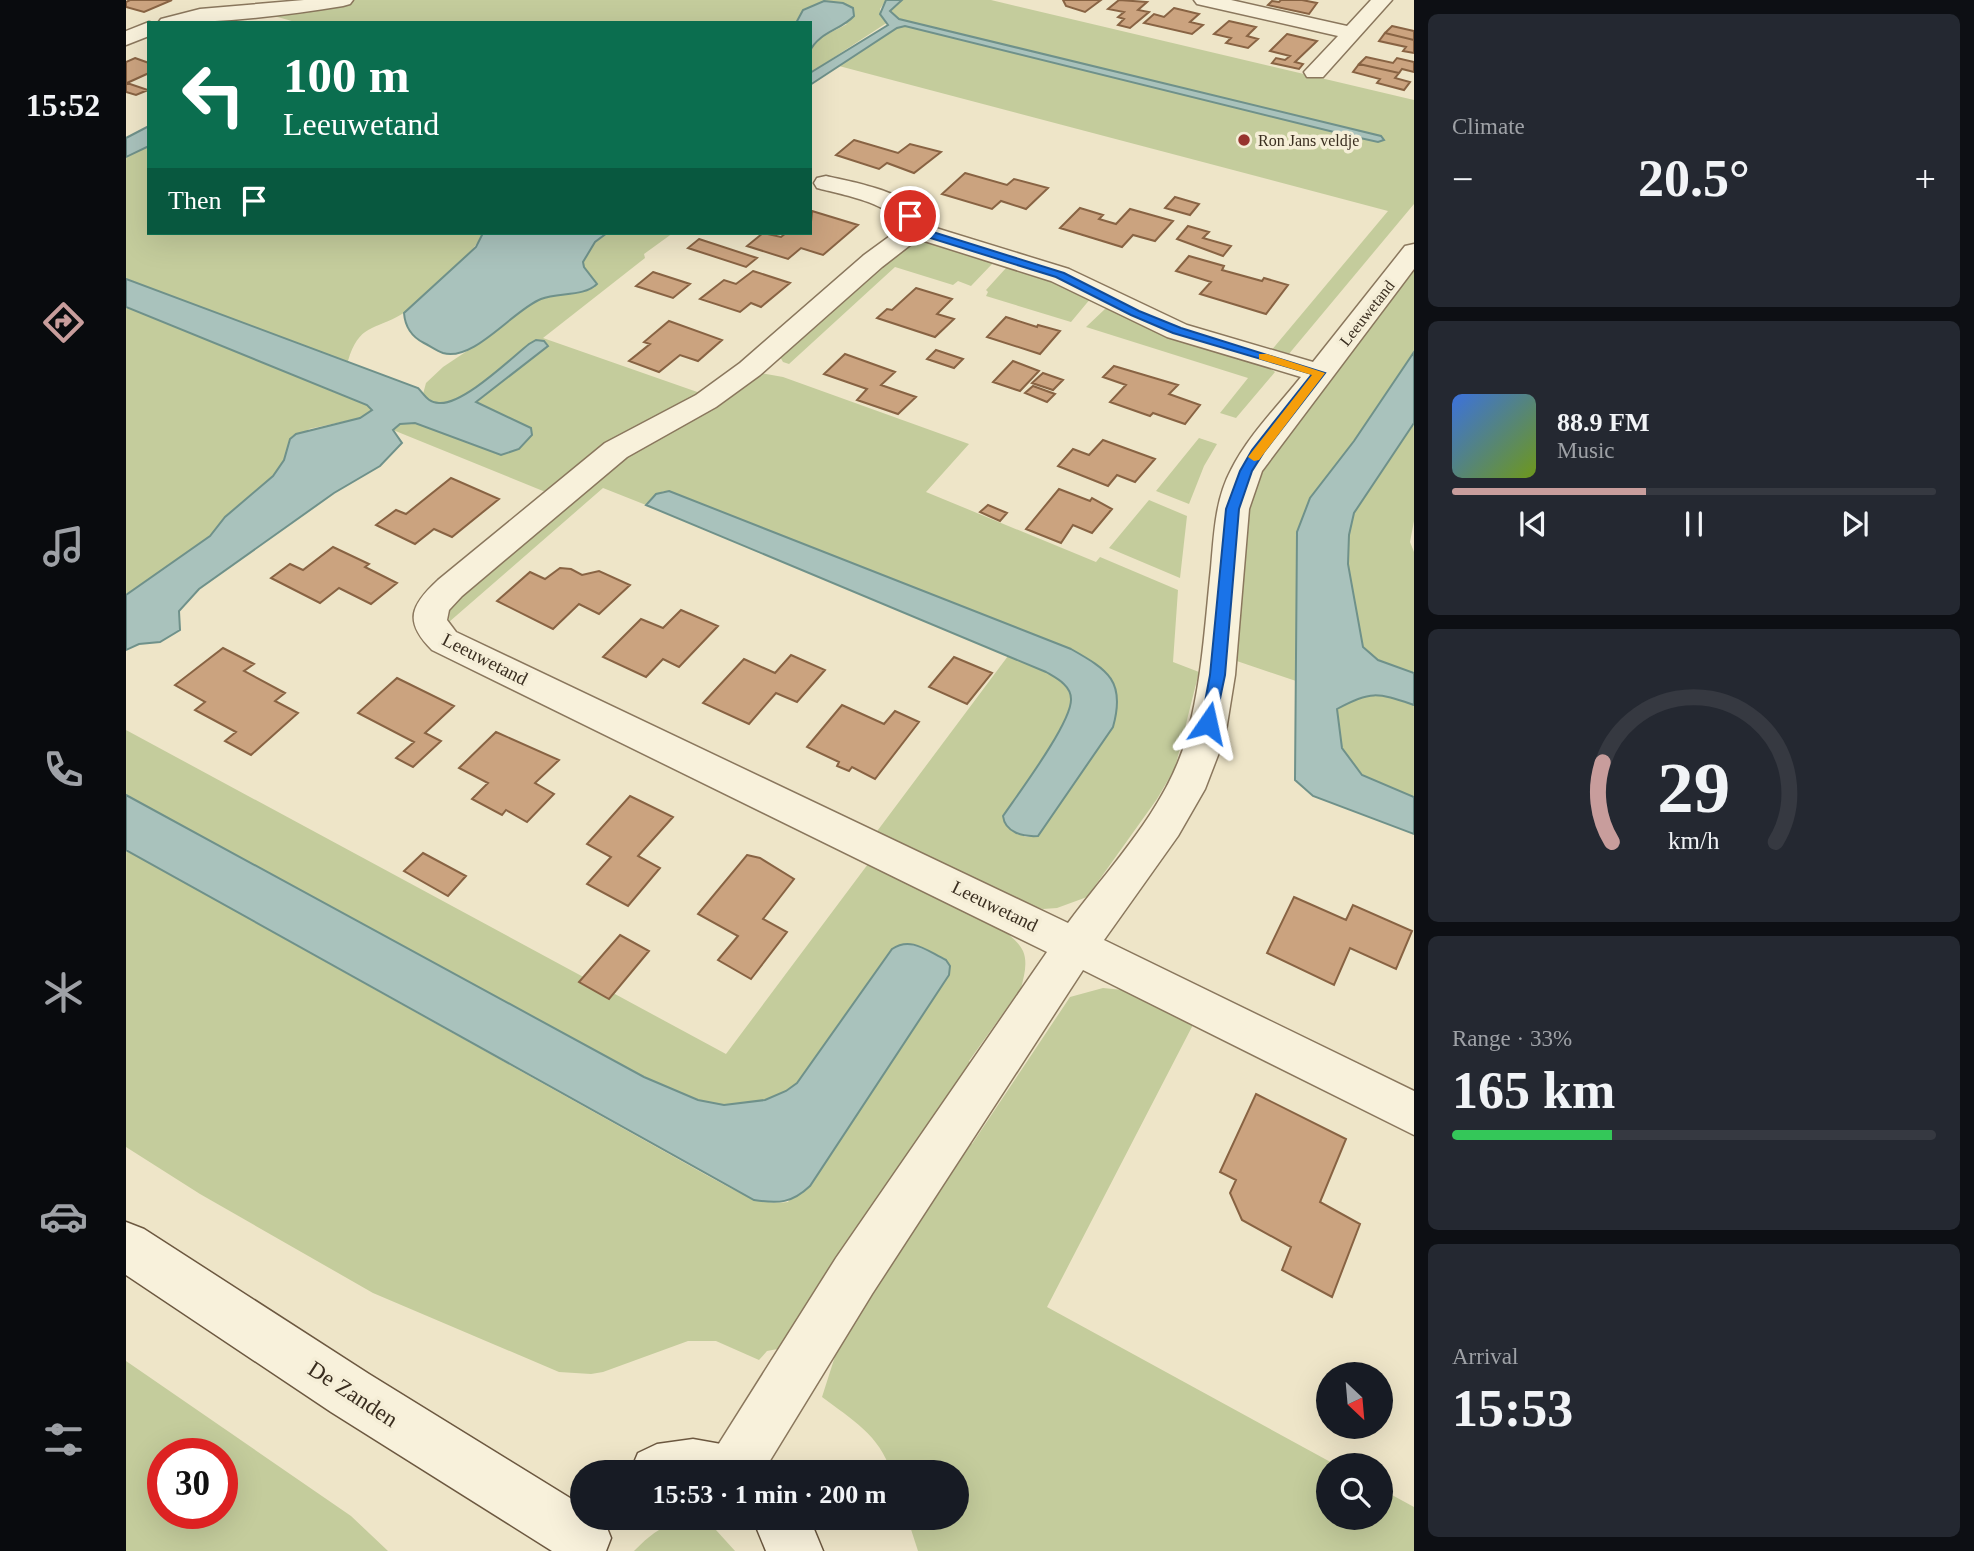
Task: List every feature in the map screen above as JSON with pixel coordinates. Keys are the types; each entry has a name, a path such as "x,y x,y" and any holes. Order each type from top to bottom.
{"street":[{"path":"175,21 200,15 292,8 343,0"},
{"path":"1204,0 1352,33"},
{"path":"1315,72 1382,0"},
{"path":"126,40 147,29"},
{"path":"826,183 895,204 910,216 914,230 1060,275 1177,331 1319,373"},
{"name":"Leeuwetand","path":"914,230 873,261 718,394 640,435 600,462 442,595 429,615 429,624 444,641 1076,945 1414,1114"},
{"name":"Leeuwetand","path":"739,1460 854,1276 1076,945 1177,806 1197,764 1206,737 1217,675 1233,509 1246,471 1259,450 1414,252"},
{"name":"De Zanden","path":"126,1246 350,1393 585,1535"},
{"path":"786,1530 795,1551"}],"green space":[{"path":"342,0 886,0 880,9 881,16 888,22 812,72 812,51 817,40 847,24 800,16 797,21 292,21 256,11"},
{"path":"902,0 991,0 1414,100 1414,204 1288,355 1270,352 1388,211 839,66 897,28 905,26 1342,134 899,19 890,11"},
{"path":"147,147 147,235 482,235 459,265 423,299 402,314 368,330 357,340 348,361 372,410 360,418 309,429 273,476 225,517 210,536 126,595 126,299 147,288 126,279 126,157"},
{"path":"604,235 670,235 543,338 703,394 548,493 393,430 400,424 415,423 501,455 519,449 531,428 476,402 544,341 535,340 486,380 453,402 438,403 430,400 423,394 426,383 443,367 539,299 594,288 597,284 583,262 595,242"},
{"path":"926,242 942,243 992,258 993,263 971,286 958,281 953,285 895,267 789,364 783,362 779,355 906,246"},
{"path":"1014,265 1091,298 1071,322 986,296 986,290 1006,268"},
{"path":"1414,271 1414,352 1354,441 1310,498 1297,532 1296,681 1228,658 1231,573 1263,463"},
{"path":"1112,308 1267,366 1275,372 1236,418 1220,413 1248,378 1086,327 1105,309"},
{"path":"760,373 783,377 969,444 926,492 1096,562 1100,557 1178,590 1173,662 1199,672 1175,768 1157,799 1087,897 1057,908 1043,909 1019,902 875,834 1008,656 1054,675 1062,681 1071,697 1067,718 1004,822 1025,837 1038,836 1113,727 1116,689 664,491 656,494 646,505 603,488 449,622 450,605 628,454"},
{"path":"1414,423 1414,521 1410,542 1414,552 1414,673 1378,660 1363,647 1348,564 1349,535 1354,513"},
{"path":"1199,438 1217,444 1204,466 1189,504 1156,491"},
{"path":"1149,500 1187,516 1180,578 1109,548"},
{"path":"1367,694 1387,696 1414,705 1414,797 1362,775 1342,748 1337,709"},
{"path":"126,730 726,1054 871,860 977,913 1014,939 1023,951 1025,960 1021,988 969,1061 972,1065 783,1348 767,1351 759,1360 716,1341 688,1341 603,1372 559,1372 373,1293 200,1194 126,1147 126,850 727,1187 766,1202 788,1202 950,965 919,946 899,945 892,949 797,1083 766,1100 724,1105 698,1100 644,1077 126,795"},
{"path":"1103,988 1123,990 1196,1019 1047,1307 1316,1454 1316,1530 1393,1530 1393,1496 1414,1507 1414,1551 918,1551 911,1530 969,1530 969,1460 886,1460 880,1448 863,1429 822,1397 837,1350 967,1144 972,1144 1070,997"},
{"path":"126,1361 238,1438 147,1438 147,1529 238,1529 238,1438 351,1516 388,1551 126,1551"},
{"path":"660,1530 716,1530 735,1551 634,1551"}],"water":[{"path":"886,0 902,0 890,11 899,19 1381,136 1384,140 1378,142 1342,134 905,26 897,28 812,84 812,72 888,25 880,14"},
{"path":"824,1 843,3 853,8 854,16 824,35 812,48 812,21 797,21 803,10"},
{"path":"147,127 147,147 126,157 126,138"},
{"path":"482,235 604,235 595,242 583,262 597,284 592,288 541,299 480,343 455,354 443,353 420,341 413,334 404,313 476,247"},
{"path":"126,279 418,388 435,403 449,402 460,397 486,380 529,344 536,340 544,341 548,346 476,402 531,428 532,435 519,449 501,455 415,423 400,424 393,430 402,443 380,466 334,493 199,589 179,611 180,630 160,642 139,644 126,650 126,595 210,536 225,517 273,476 284,460 290,439 296,434 360,418 372,410 367,405 126,307"},
{"path":"1414,352 1414,423 1354,513 1349,535 1348,564 1363,647 1378,660 1414,673 1414,705 1375,695 1358,699 1337,709 1342,748 1362,775 1414,797 1414,834 1313,796 1295,780 1297,532 1310,498 1354,441"},
{"path":"669,491 1071,649 1104,671 1111,679 1117,698 1113,727 1038,836 1021,835 1011,830 1003,816 1063,724 1071,699 1062,682 1046,672 646,505 656,494"},
{"path":"126,795 644,1077 698,1100 724,1105 765,1100 797,1083 892,949 899,945 919,946 946,960 950,966 949,975 810,1186 785,1201 754,1200 126,850"}],"building":[{"path":"172,0 144,12 126,7 126,2"},
{"path":"1063,0 1101,0 1085,12 1066,6"},
{"path":"1119,0 1147,2 1138,10 1149,12 1130,28 1118,25 1124,19 1118,17 1124,12 1108,9"},
{"path":"1272,1 1317,3 1309,14 1268,5"},
{"path":"1174,8 1199,14 1190,22 1203,25 1192,34 1144,23 1154,14 1164,17"},
{"path":"1229,21 1256,27 1247,36 1258,39 1248,48 1226,43 1231,38 1214,34"},
{"path":"1392,26 1414,31 1414,40 1385,33"},
{"path":"1385,33 1414,40 1414,53 1403,51 1406,47 1379,41"},
{"path":"1287,34 1317,41 1295,62 1303,64 1299,69 1272,63 1276,58 1285,60 1290,56 1270,51"},
{"path":"1366,57 1393,63 1397,58 1414,62 1414,72 1402,69 1399,73 1359,64"},
{"path":"135,58 147,62 147,74 127,83 147,90 136,95 126,92 126,62"},
{"path":"1359,64 1399,73 1395,78 1410,82 1404,90 1377,83 1380,79 1353,72"},
{"path":"854,140 898,153 910,144 941,152 914,173 887,163 879,169 836,155"},
{"path":"965,173 1007,185 1014,179 1048,188 1026,209 1001,201 992,209 942,194"},
{"path":"1175,197 1199,204 1190,215 1165,208"},
{"path":"1080,208 1103,215 1099,219 1116,224 1130,209 1173,221 1155,241 1133,235 1122,247 1060,228"},
{"path":"812,211 858,225 823,255 801,248 788,259 747,246 761,235 812,235"},
{"path":"1188,226 1209,232 1203,238 1231,246 1223,256 1177,239"},
{"path":"699,239 757,258 746,267 688,248"},
{"path":"1189,256 1224,266 1222,270 1288,285 1266,314 1200,294 1211,282 1176,271"},
{"path":"753,271 790,283 761,307 751,303 740,312 700,299 724,280 736,284"},
{"path":"653,272 690,284 673,298 636,286"},
{"path":"916,288 952,299 937,314 954,319 935,337 877,318 887,309 892,310"},
{"path":"1006,317 1060,331 1040,354 987,337"},
{"path":"669,321 722,340 698,361 680,355 659,372 629,361 650,344 644,342"},
{"path":"936,350 963,359 954,368 927,359"},
{"path":"845,354 895,372 881,385 916,397 898,414 857,400 867,389 824,374"},
{"path":"1013,361 1039,371 1020,391 993,382"},
{"path":"1114,366 1178,385 1169,394 1200,405 1185,424 1153,413 1150,416 1110,402 1126,385 1103,377"},
{"path":"1043,373 1063,380 1053,390 1032,383"},
{"path":"1033,386 1055,394 1047,402 1025,393"},
{"path":"1103,440 1155,459 1135,482 1117,475 1108,486 1058,466 1073,449 1089,455"},
{"path":"451,478 499,499 452,537 434,529 415,544 376,525 396,510 406,514"},
{"path":"1059,489 1090,501 1092,498 1112,509 1092,533 1073,525 1061,543 1026,529"},
{"path":"988,505 1007,513 1000,521 980,512"},
{"path":"333,547 369,564 365,567 397,583 371,604 339,588 320,603 271,578 290,564 303,570"},
{"path":"560,568 571,569 582,575 599,571 630,585 599,614 579,604 553,629 497,601 530,572 545,579"},
{"path":"681,610 718,626 679,667 663,659 646,677 603,657 641,619 663,628"},
{"path":"223,648 254,664 244,671 285,693 275,701 298,713 251,755 225,741 236,732 195,710 205,702 175,685"},
{"path":"791,655 825,670 797,702 776,693 749,724 703,703 744,659 775,673"},
{"path":"954,657 992,673 967,704 929,687"},
{"path":"397,678 454,706 425,733 441,741 413,767 396,758 414,742 358,713"},
{"path":"842,705 884,724 895,711 919,722 875,779 852,767 849,771 837,766 839,762 807,747"},
{"path":"496,732 559,760 535,783 554,794 527,822 506,810 502,815 472,799 488,783 459,768"},
{"path":"630,796 673,817 638,856 660,868 628,906 587,884 611,857 587,844"},
{"path":"423,853 466,876 448,896 404,871"},
{"path":"747,855 760,858 794,879 763,919 787,932 751,979 718,960 738,936 698,914"},
{"path":"1294,897 1346,920 1353,905 1412,931 1396,969 1350,948 1334,985 1267,953"},
{"path":"620,935 649,951 609,999 579,982"},
{"path":"1256,1094 1346,1139 1320,1202 1360,1224 1332,1297 1282,1270 1291,1247 1242,1220 1230,1193 1236,1180 1220,1172"}],"slow traffic":[{"path":"1254,457 1319,373 1263,356"}],"place":[{"name":"Ron Jans veldje","path":"1244,140"}],"route":[{"path":"910,216 914,230 1060,275 1155,323 1319,373 1259,450 1246,471 1233,509 1217,675 1208,723"}]}
